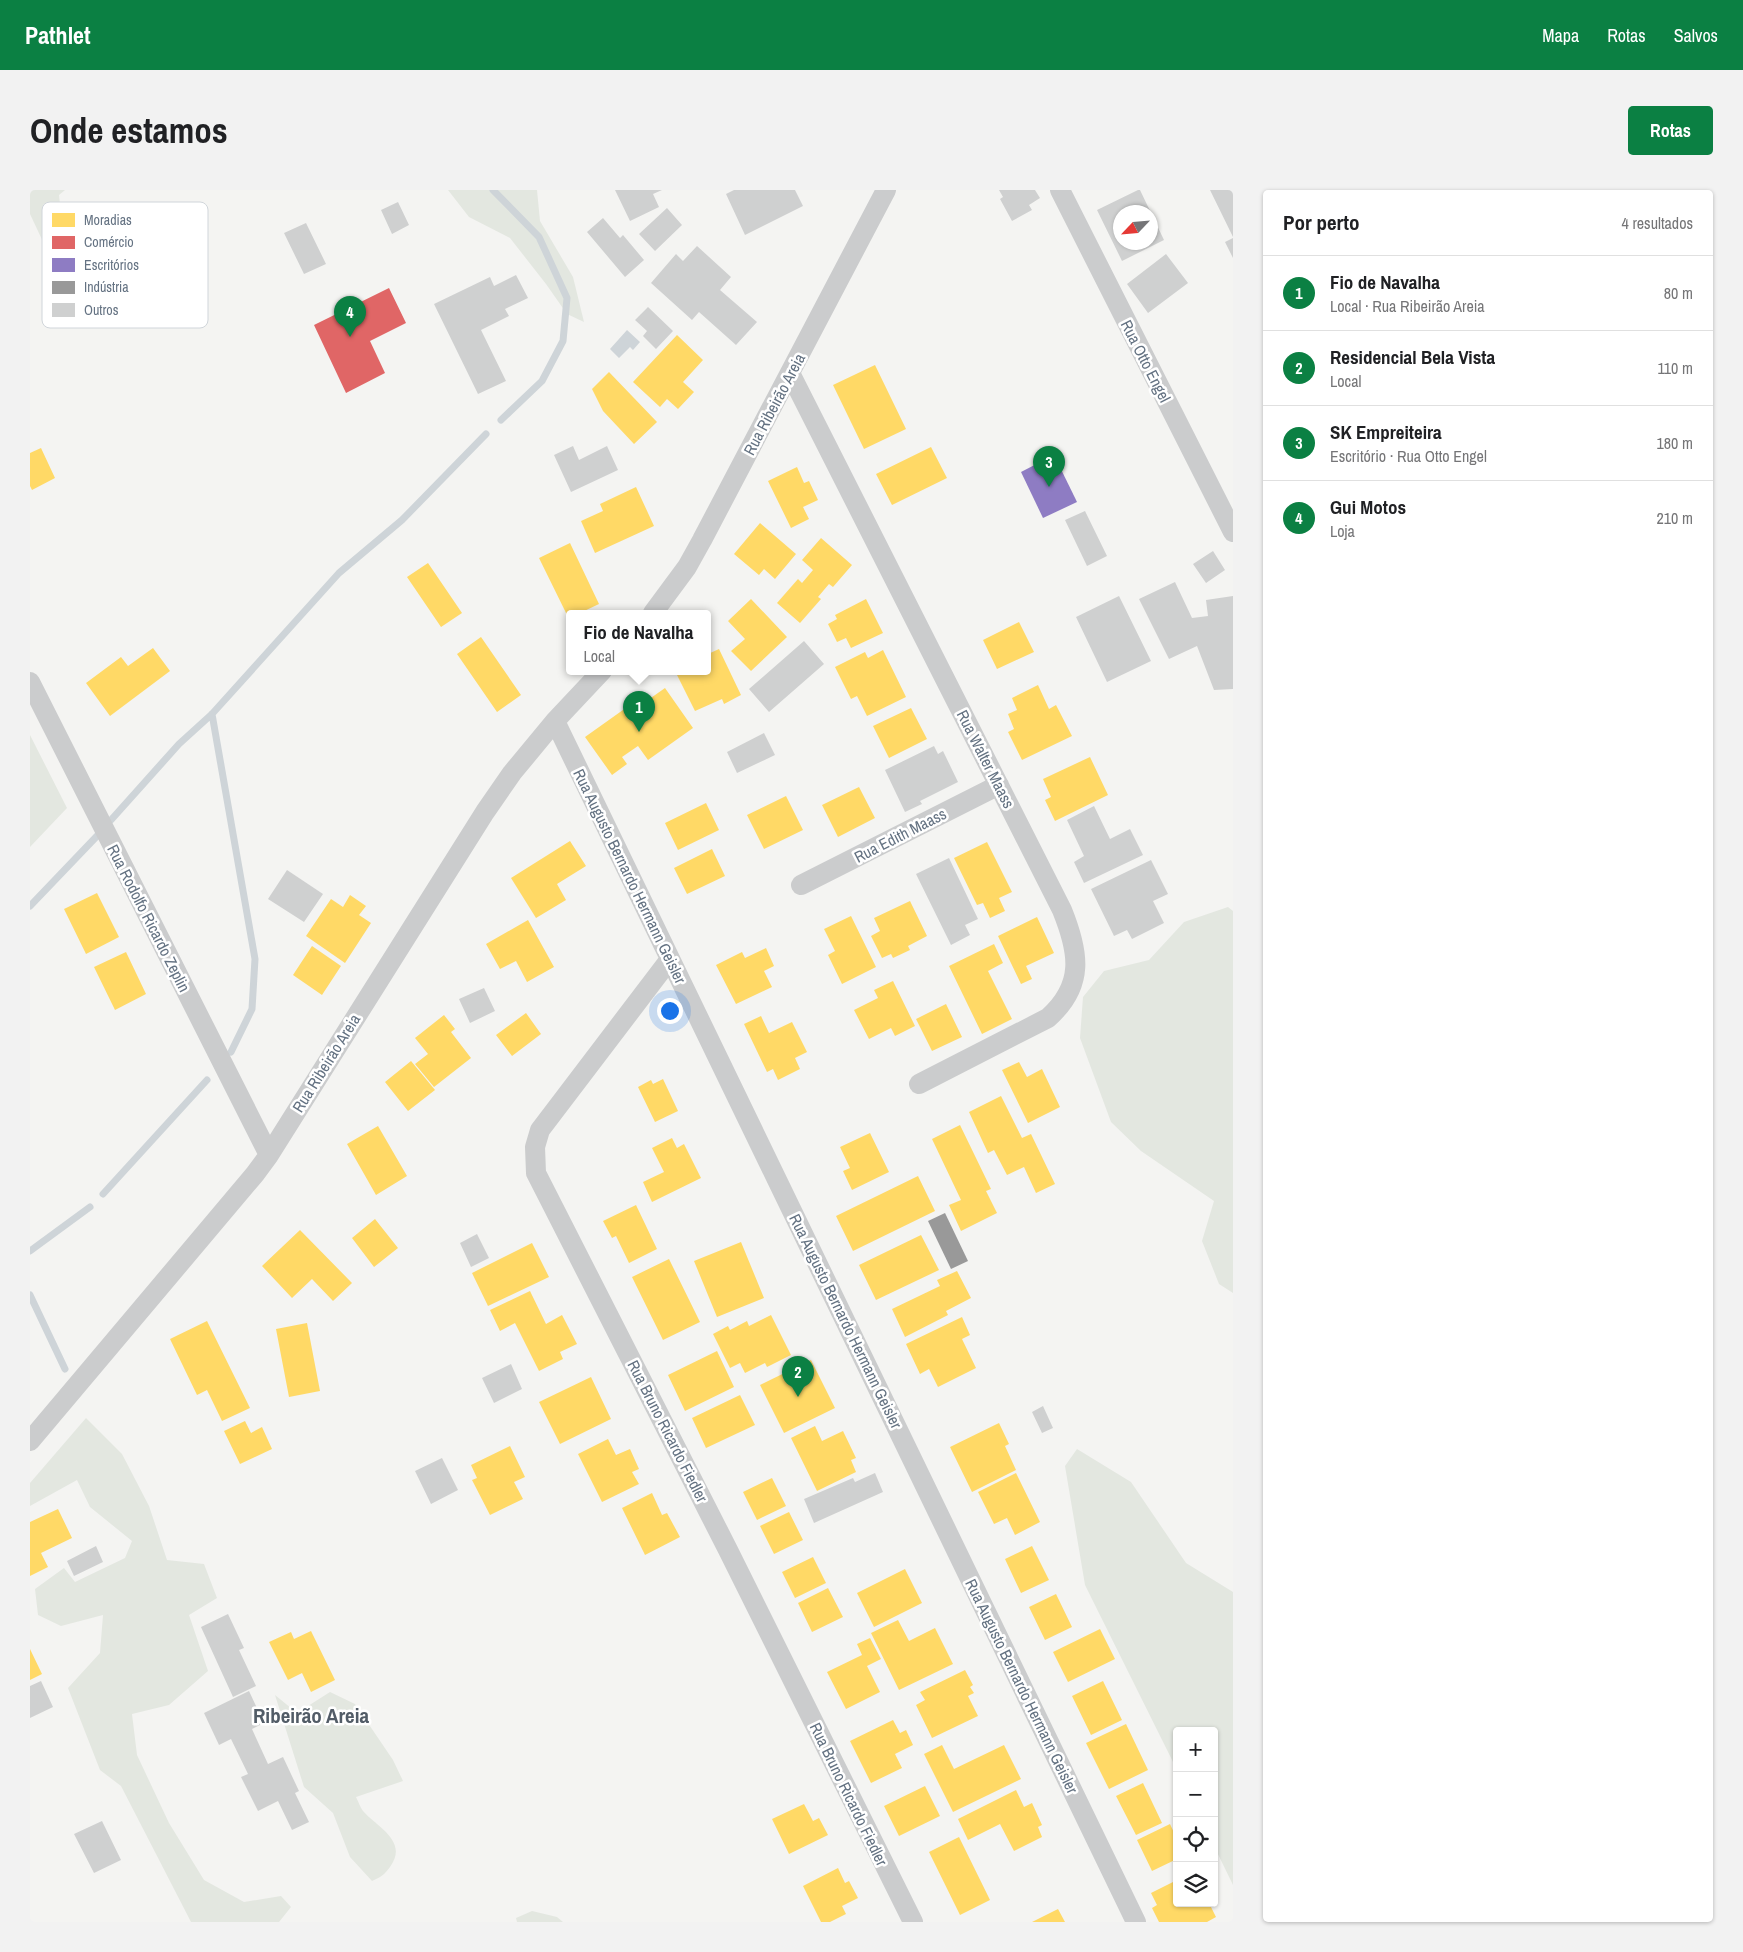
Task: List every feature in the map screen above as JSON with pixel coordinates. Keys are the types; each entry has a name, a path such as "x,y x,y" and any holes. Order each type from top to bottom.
{"street":[{"name":"Rua Ribeirão Areia","path":"655,610 682,574 702,540 886,190"},
{"name":"Rua Otto Engel","path":"1060,190 1233,532"},
{"name":"Rua Walter Maass","path":"790,373 1062,910 1071,932 1076,952 1076,971 1069,990 1061,1007 1048,1018 919,1084"},
{"name":"Rua Ribeirão Areia","path":"30,1441 121,1335 269,1155 485,812 512,773 554,721 598,675"},
{"name":"Rua Rodolfo Ricardo Zeplin","path":"30,682 269,1155"},
{"name":"Rua Augusto Bernardo Hermann Geisler","path":"554,721 1136,1922"},
{"name":"Rua Edith Maass","path":"801,886 999,785"},
{"name":"Rua Bruno Ricardo Fiedler","path":"670,960 540,1130 535,1148 536,1172 728,1550 912,1922"}],"shaded area":[{"path":"30,190 65,190 59,195 60,202 42,202 42,240 30,214"},
{"path":"448,190 537,190 540,221 573,277 584,322 567,314 510,238 469,217"},
{"path":"627,330 640,342 633,350 630,347 619,358 610,349"},
{"path":"30,735 67,808 30,847"},
{"path":"1228,907 1233,911 1233,1293 1219,1284 1202,1241 1214,1201 1141,1151 1111,1122 1080,1038 1083,997 1104,971 1149,960 1184,922"},
{"path":"86,1418 122,1454 149,1506 167,1560 204,1564 217,1598 189,1615 208,1671 169,1705 132,1714 137,1755 169,1823 204,1880 244,1902 281,1896 291,1907 279,1922 191,1922 121,1786 100,1770 68,1688 100,1653 103,1615 61,1626 38,1615 35,1589 64,1568 75,1582 125,1558 132,1541 90,1507 77,1480 30,1506 30,1483"},
{"path":"1077,1449 1131,1482 1186,1563 1233,1592 1233,1885 1218,1854 1218,1727 1173,1727 1173,1762 1085,1585 1065,1466"},
{"path":"330,1692 355,1704 393,1760 403,1781 356,1797 363,1811 389,1835 396,1850 395,1858 390,1867 372,1881 350,1857 333,1813 304,1787 275,1695 297,1713"},
{"path":"532,1911 557,1917 563,1922 517,1922 516,1918"}],"building: Moradias":[{"path":"677,335 703,360 683,382 694,392 678,409 667,399 660,407 633,382"},
{"path":"875,365 906,429 864,449 833,385"},
{"path":"609,372 657,422 634,444 603,411 592,389"},
{"path":"931,447 947,478 892,505 876,474"},
{"path":"41,448 55,478 32,490 30,486 30,453"},
{"path":"797,467 804,483 809,481 818,500 803,507 809,519 791,528 768,481"},
{"path":"636,487 654,526 595,553 581,521 603,511 600,504"},
{"path":"760,523 796,554 775,579 764,569 759,575 734,554"},
{"path":"821,538 852,565 833,587 829,584 818,597 821,599 800,623 777,603 798,579 802,583 813,570 802,560"},
{"path":"570,543 599,604 586,610 566,610 566,613 539,558"},
{"path":"428,563 462,613 441,627 407,577"},
{"path":"751,599 787,637 751,671 731,651 745,639 728,621"},
{"path":"866,599 883,633 851,648 846,638 837,642 828,624 837,619 835,615"},
{"path":"1019,622 1034,652 997,669 983,640"},
{"path":"481,637 521,695 497,712 457,654"},
{"path":"153,648 170,671 110,716 86,683 121,657 128,666"},
{"path":"719,649 741,695 724,704 722,699 695,711 677,675 711,675 711,653"},
{"path":"883,650 906,697 867,716 857,696 851,699 835,667 865,652 868,658"},
{"path":"1038,685 1049,709 1056,705 1072,736 1022,760 1008,732 1014,729 1008,714 1017,710 1012,698"},
{"path":"665,688 693,728 648,760 638,746 622,757 627,764 612,775 585,737 644,695 648,700"},
{"path":"911,708 927,739 889,758 873,726"},
{"path":"1090,757 1108,795 1055,821 1045,800 1051,797 1043,779"},
{"path":"859,787 875,818 838,837 822,805"},
{"path":"786,796 803,830 764,849 747,815"},
{"path":"706,803 719,830 678,850 665,823"},
{"path":"570,841 586,866 557,884 566,900 536,918 511,878"},
{"path":"987,842 1012,892 999,898 1005,911 990,918 983,903 977,905 954,858"},
{"path":"712,849 725,876 687,894 674,868"},
{"path":"97,893 119,937 86,954 64,909"},
{"path":"350,895 366,906 359,915 371,923 345,963 306,936 331,899 343,907"},
{"path":"910,901 927,936 908,946 910,950 893,958 891,954 882,958 871,936 880,931 874,918"},
{"path":"851,916 876,967 842,984 828,955 835,951 824,929"},
{"path":"1037,917 1054,953 1026,966 1032,979 1021,984 998,936"},
{"path":"528,920 554,967 527,982 516,961 500,969 486,944"},
{"path":"994,944 1003,963 988,971 1012,1019 982,1034 949,966"},
{"path":"312,946 341,966 322,995 293,975"},
{"path":"766,948 774,966 764,971 772,987 736,1004 716,965 742,952 745,958"},
{"path":"126,952 146,994 115,1010 94,967"},
{"path":"893,981 915,1026 895,1036 891,1028 869,1039 854,1010 878,998 874,990"},
{"path":"946,1004 962,1037 932,1051 916,1019"},
{"path":"526,1013 541,1034 512,1056 496,1035"},
{"path":"444,1015 455,1029 451,1032 471,1058 434,1087 415,1064 428,1054 415,1038"},
{"path":"761,1016 769,1033 792,1022 807,1052 795,1058 800,1069 778,1080 773,1069 767,1072 744,1024"},
{"path":"411,1061 435,1090 408,1111 385,1082"},
{"path":"1019,1062 1027,1077 1042,1069 1060,1107 1028,1123 1002,1070"},
{"path":"663,1079 678,1111 655,1122 638,1087 651,1080 653,1084"},
{"path":"1001,1096 1022,1138 1031,1134 1055,1184 1036,1193 1024,1167 1007,1175 994,1150 988,1153 969,1112"},
{"path":"960,1125 991,1189 986,1191 997,1213 961,1231 949,1205 961,1200 932,1139"},
{"path":"378,1126 407,1176 376,1195 347,1144"},
{"path":"870,1133 889,1172 852,1190 843,1171 850,1168 840,1147"},
{"path":"672,1138 677,1148 684,1144 701,1178 652,1202 643,1182 664,1172 652,1148"},
{"path":"918,1176 935,1211 853,1251 836,1216"},
{"path":"636,1205 657,1249 629,1263 616,1236 612,1238 603,1221"},
{"path":"375,1219 398,1248 374,1267 352,1238"},
{"path":"300,1230 352,1283 333,1301 312,1279 292,1298 262,1266"},
{"path":"921,1235 939,1270 876,1300 859,1265"},
{"path":"741,1242 764,1298 717,1317 694,1261"},
{"path":"532,1243 549,1277 488,1306 472,1273"},
{"path":"669,1259 700,1322 663,1340 632,1277"},
{"path":"957,1271 971,1298 946,1311 948,1315 905,1337 892,1309 940,1286 937,1280"},
{"path":"530,1291 546,1324 562,1315 577,1344 560,1352 563,1359 539,1371 515,1323 500,1331 490,1310"},
{"path":"771,1315 791,1355 767,1367 765,1363 745,1373 740,1363 730,1368 713,1334 728,1326 730,1330 747,1321 749,1326"},
{"path":"962,1317 970,1335 962,1339 976,1368 938,1387 929,1369 920,1374 906,1344"},
{"path":"207,1321 250,1408 222,1421 207,1390 197,1395 170,1339"},
{"path":"307,1323 320,1391 289,1397 276,1329"},
{"path":"717,1351 734,1387 685,1411 668,1375"},
{"path":"811,1360 835,1408 784,1433 760,1385"},
{"path":"591,1377 611,1419 560,1444 539,1402"},
{"path":"740,1395 755,1425 706,1448 692,1418"},
{"path":"245,1421 251,1433 262,1427 272,1449 240,1464 224,1431"},
{"path":"999,1423 1009,1444 1005,1446 1016,1470 972,1492 950,1447"},
{"path":"815,1426 822,1441 843,1431 856,1458 851,1460 856,1472 817,1491 791,1438"},
{"path":"608,1439 616,1455 630,1449 639,1469 632,1472 639,1484 602,1502 578,1454"},
{"path":"510,1446 525,1477 514,1482 523,1499 490,1515 472,1480 477,1478 471,1465"},
{"path":"1016,1473 1040,1522 1015,1535 1007,1518 994,1524 978,1492"},
{"path":"772,1478 786,1506 757,1520 743,1492"},
{"path":"652,1493 662,1515 667,1513 680,1537 645,1555 622,1508"},
{"path":"58,1509 72,1538 41,1553 48,1567 30,1576 30,1522"},
{"path":"789,1512 803,1540 774,1554 760,1526"},
{"path":"1032,1546 1049,1580 1021,1593 1005,1559"},
{"path":"813,1557 826,1583 795,1598 782,1572"},
{"path":"905,1569 922,1603 874,1627 857,1593"},
{"path":"828,1588 843,1617 812,1632 798,1603"},
{"path":"1056,1594 1072,1627 1045,1640 1029,1607"},
{"path":"898,1620 909,1641 935,1628 953,1664 899,1690 871,1633"},
{"path":"1100,1629 1115,1659 1068,1682 1053,1652"},
{"path":"311,1631 335,1680 311,1692 302,1673 288,1680 269,1642 291,1632 294,1639"},
{"path":"870,1638 881,1659 867,1666 880,1692 846,1709 827,1672 862,1655 857,1644"},
{"path":"30,1649 42,1674 30,1680"},
{"path":"965,1670 973,1685 970,1687 974,1693 968,1696 978,1716 932,1738 916,1705 925,1700 920,1692"},
{"path":"1103,1681 1122,1720 1091,1735 1072,1696"},
{"path":"893,1720 900,1733 906,1730 913,1745 895,1754 902,1768 871,1783 850,1741"},
{"path":"1126,1724 1148,1770 1109,1789 1086,1743"},
{"path":"942,1745 954,1769 1004,1745 1021,1779 953,1812 924,1754"},
{"path":"1143,1783 1162,1823 1136,1835 1116,1796"},
{"path":"925,1786 940,1816 899,1836 884,1806"},
{"path":"1016,1790 1024,1807 1032,1803 1042,1825 1038,1827 1042,1837 1014,1851 1000,1824 968,1840 958,1819"},
{"path":"804,1804 813,1821 819,1818 828,1835 789,1854 772,1819"},
{"path":"1170,1824 1173,1830 1173,1861 1152,1871 1137,1840"},
{"path":"959,1837 990,1900 960,1915 929,1852"},
{"path":"838,1868 845,1883 849,1881 858,1898 842,1906 846,1914 830,1922 821,1922 803,1886"},
{"path":"1173,1882 1173,1907 1211,1907 1216,1917 1207,1922 1159,1922 1152,1908 1157,1905 1151,1893"},
{"path":"1058,1909 1065,1922 1032,1922"}],"building: Comércio":[{"path":"389,288 406,323 370,341 385,373 346,393 314,325"}],"building: Escritórios":[{"path":"1054,455 1077,502 1043,518 1021,472"}],"building: Indústria":[{"path":"945,1213 968,1261 951,1269 928,1221"}],"building: Outros":[{"path":"615,190 662,190 653,194 659,207 630,221"},
{"path":"734,190 795,190 803,206 745,235 726,194"},
{"path":"999,190 1035,190 1040,198 1029,205 1032,210 1012,221 1000,199 1003,197"},
{"path":"1140,190 1147,205 1113,205 1113,243 1097,210"},
{"path":"1210,190 1233,190 1233,237"},
{"path":"398,202 409,225 392,234 381,210"},
{"path":"667,208 682,225 655,251 639,234"},
{"path":"603,218 620,238 623,235 644,260 625,277 587,232"},
{"path":"306,223 326,264 304,274 284,233"},
{"path":"1158,228 1164,240 1158,243"},
{"path":"1233,238 1233,258 1225,242"},
{"path":"697,246 731,277 720,290 757,322 736,345 699,312 692,320 651,283 676,254 683,261"},
{"path":"1117,250 1144,250 1122,261"},
{"path":"1166,254 1188,283 1148,313 1127,284"},
{"path":"516,275 528,298 505,309 509,316 481,330 506,381 478,394 434,304 490,277 494,286"},
{"path":"648,307 673,331 656,349 643,336 647,331 635,320"},
{"path":"573,446 579,460 607,446 618,470 571,492 554,455"},
{"path":"1085,511 1107,556 1087,566 1065,520"},
{"path":"1213,551 1225,570 1206,583 1193,564"},
{"path":"1175,582 1192,618 1208,616 1206,600 1233,596 1233,689 1214,690 1197,646 1169,659 1139,599"},
{"path":"1119,596 1151,661 1107,682 1076,617"},
{"path":"804,641 824,664 769,712 749,689"},
{"path":"764,733 775,755 737,773 727,752"},
{"path":"934,746 938,754 943,751 958,782 920,801 922,804 905,812 885,770"},
{"path":"1094,806 1110,839 1130,829 1143,855 1084,883 1074,862 1084,856 1067,820"},
{"path":"949,858 978,919 965,925 970,935 951,945 916,874"},
{"path":"1151,860 1168,894 1153,901 1164,923 1132,939 1127,930 1114,936 1091,889"},
{"path":"287,870 323,894 304,922 268,899"},
{"path":"484,988 495,1011 470,1023 459,999"},
{"path":"477,1234 489,1258 471,1267 460,1243"},
{"path":"511,1364 522,1389 494,1403 482,1378"},
{"path":"1043,1406 1053,1428 1042,1433 1032,1412"},
{"path":"442,1458 458,1490 431,1504 415,1471"},
{"path":"875,1473 883,1492 814,1523 804,1499 853,1478 855,1482"},
{"path":"96,1546 103,1562 74,1576 67,1561"},
{"path":"228,1614 244,1648 239,1650 256,1686 233,1697 201,1627"},
{"path":"41,1681 53,1707 30,1718 30,1686"},
{"path":"249,1691 264,1723 252,1729 268,1764 283,1757 299,1791 295,1793 309,1822 292,1830 278,1801 258,1811 241,1777 248,1774 231,1739 219,1745 204,1713"},
{"path":"102,1821 121,1860 94,1873 74,1834"}],"waterway":[{"path":"493,190 539,237 567,298 563,341 542,381 501,420"},
{"path":"111,820 179,744 212,714 339,573 402,520 486,434"},
{"path":"212,714 255,959 252,1009 231,1052"},
{"path":"30,906 97,836"},
{"path":"103,1194 207,1080"},
{"path":"30,1251 90,1207"},
{"path":"30,1295 65,1369"}],"place":[{"name":"Gui Motos","path":"350,337"},
{"name":"SK Empreiteira","path":"1049,487"},
{"name":"Fio de Navalha","path":"639,732"},
{"name":"Residencial Bela Vista","path":"798,1397"}],"district":[{"name":"Ribeirão Areia","path":"311,1716"}]}
